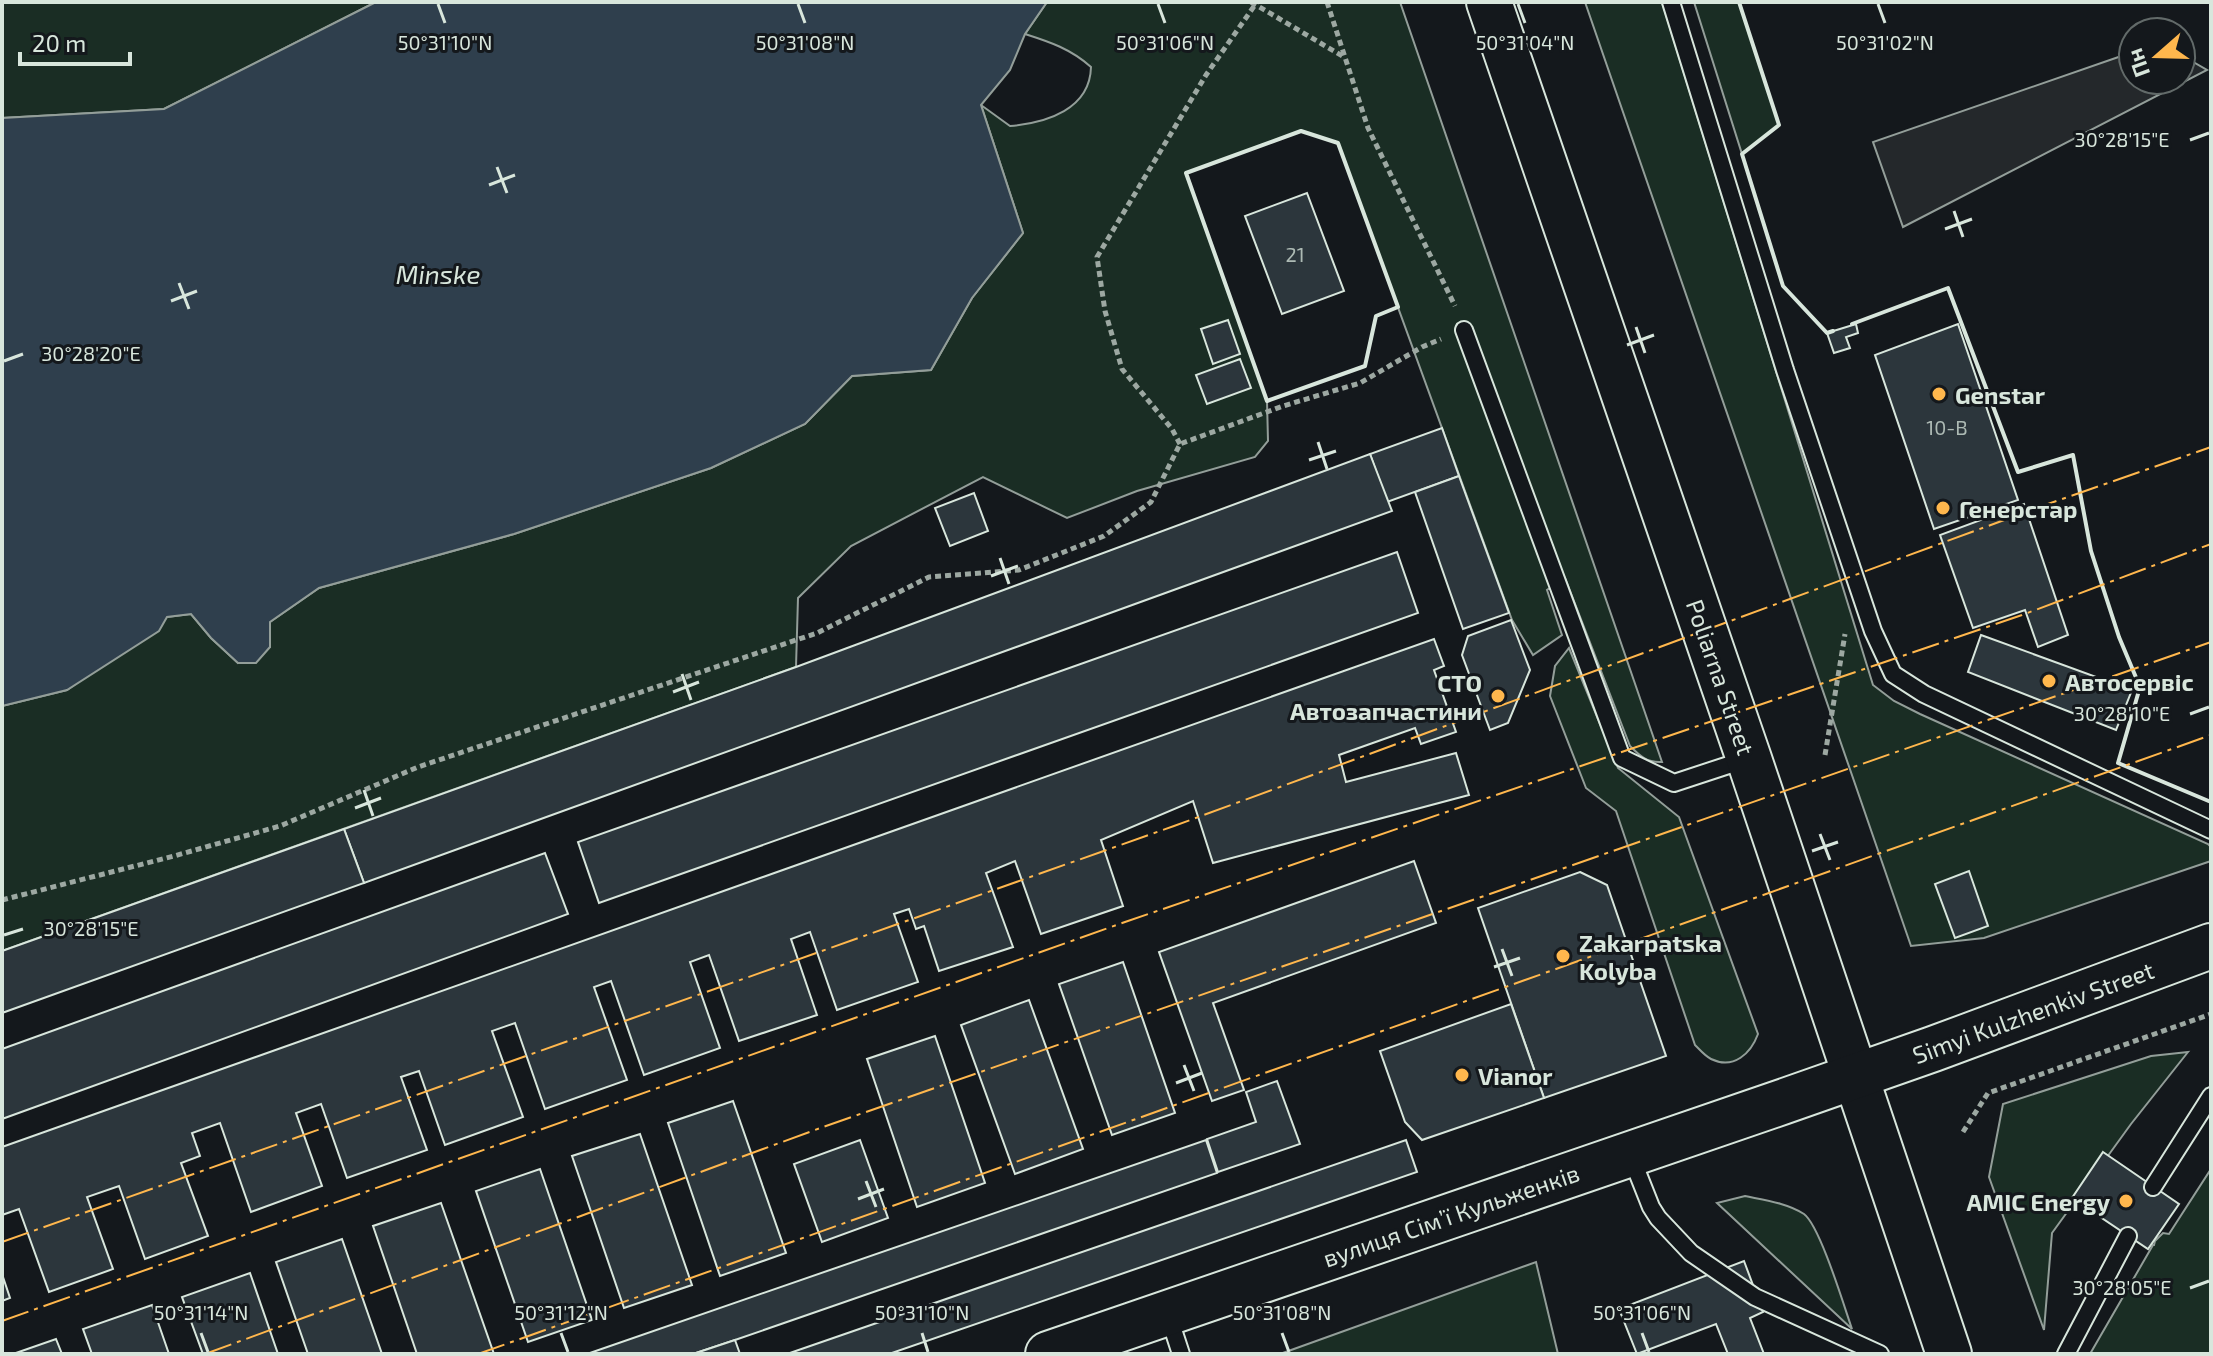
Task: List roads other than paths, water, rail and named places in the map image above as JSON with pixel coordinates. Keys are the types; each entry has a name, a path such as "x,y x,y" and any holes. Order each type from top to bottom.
{"main road":[{"name":"Poliarna Street","path":"1489,2 1949,1354"},
{"name":"Simyi Kulzhenkiv Street","path":"1854,1076 2211,946"},
{"name":"вулиця Сімʼї Кульженків","path":"1048,1354 1854,1076"}],"lane":[{"path":"1671,2 1785,370 1873,631 1893,674 1924,694 2211,830"},
{"path":"1464,330 1622,758 1674,783 1749,759"},
{"path":"2153,1187 2211,1096"},
{"path":"1630,1153 1651,1207 1691,1253 1755,1297 1880,1354"},
{"path":"2066,1354 2128,1236"},
{"path":"1167,1313 1181,1354"}],"water":[{"name":"Minske","path":"376,2 1047,2 1025,34 1010,70 981,105 1023,233 972,298 931,370 852,376 805,424 711,468 514,534 319,588 270,622 270,647 256,663 238,663 191,614 167,617 159,631 67,690 2,706 2,118 164,109"}],"place":[{"name":"Genstar","path":"1939,394"},
{"name":"Генерстар","path":"1943,508"},
{"name":"Автосервіс","path":"2049,681"},
{"name":"СТО Автозапчастини","path":"1498,696"},
{"name":"Zakarpatska Kolyba","path":"1563,956"},
{"name":"Vianor","path":"1462,1075"},
{"name":"AMIC Energy","path":"2126,1201"}]}
